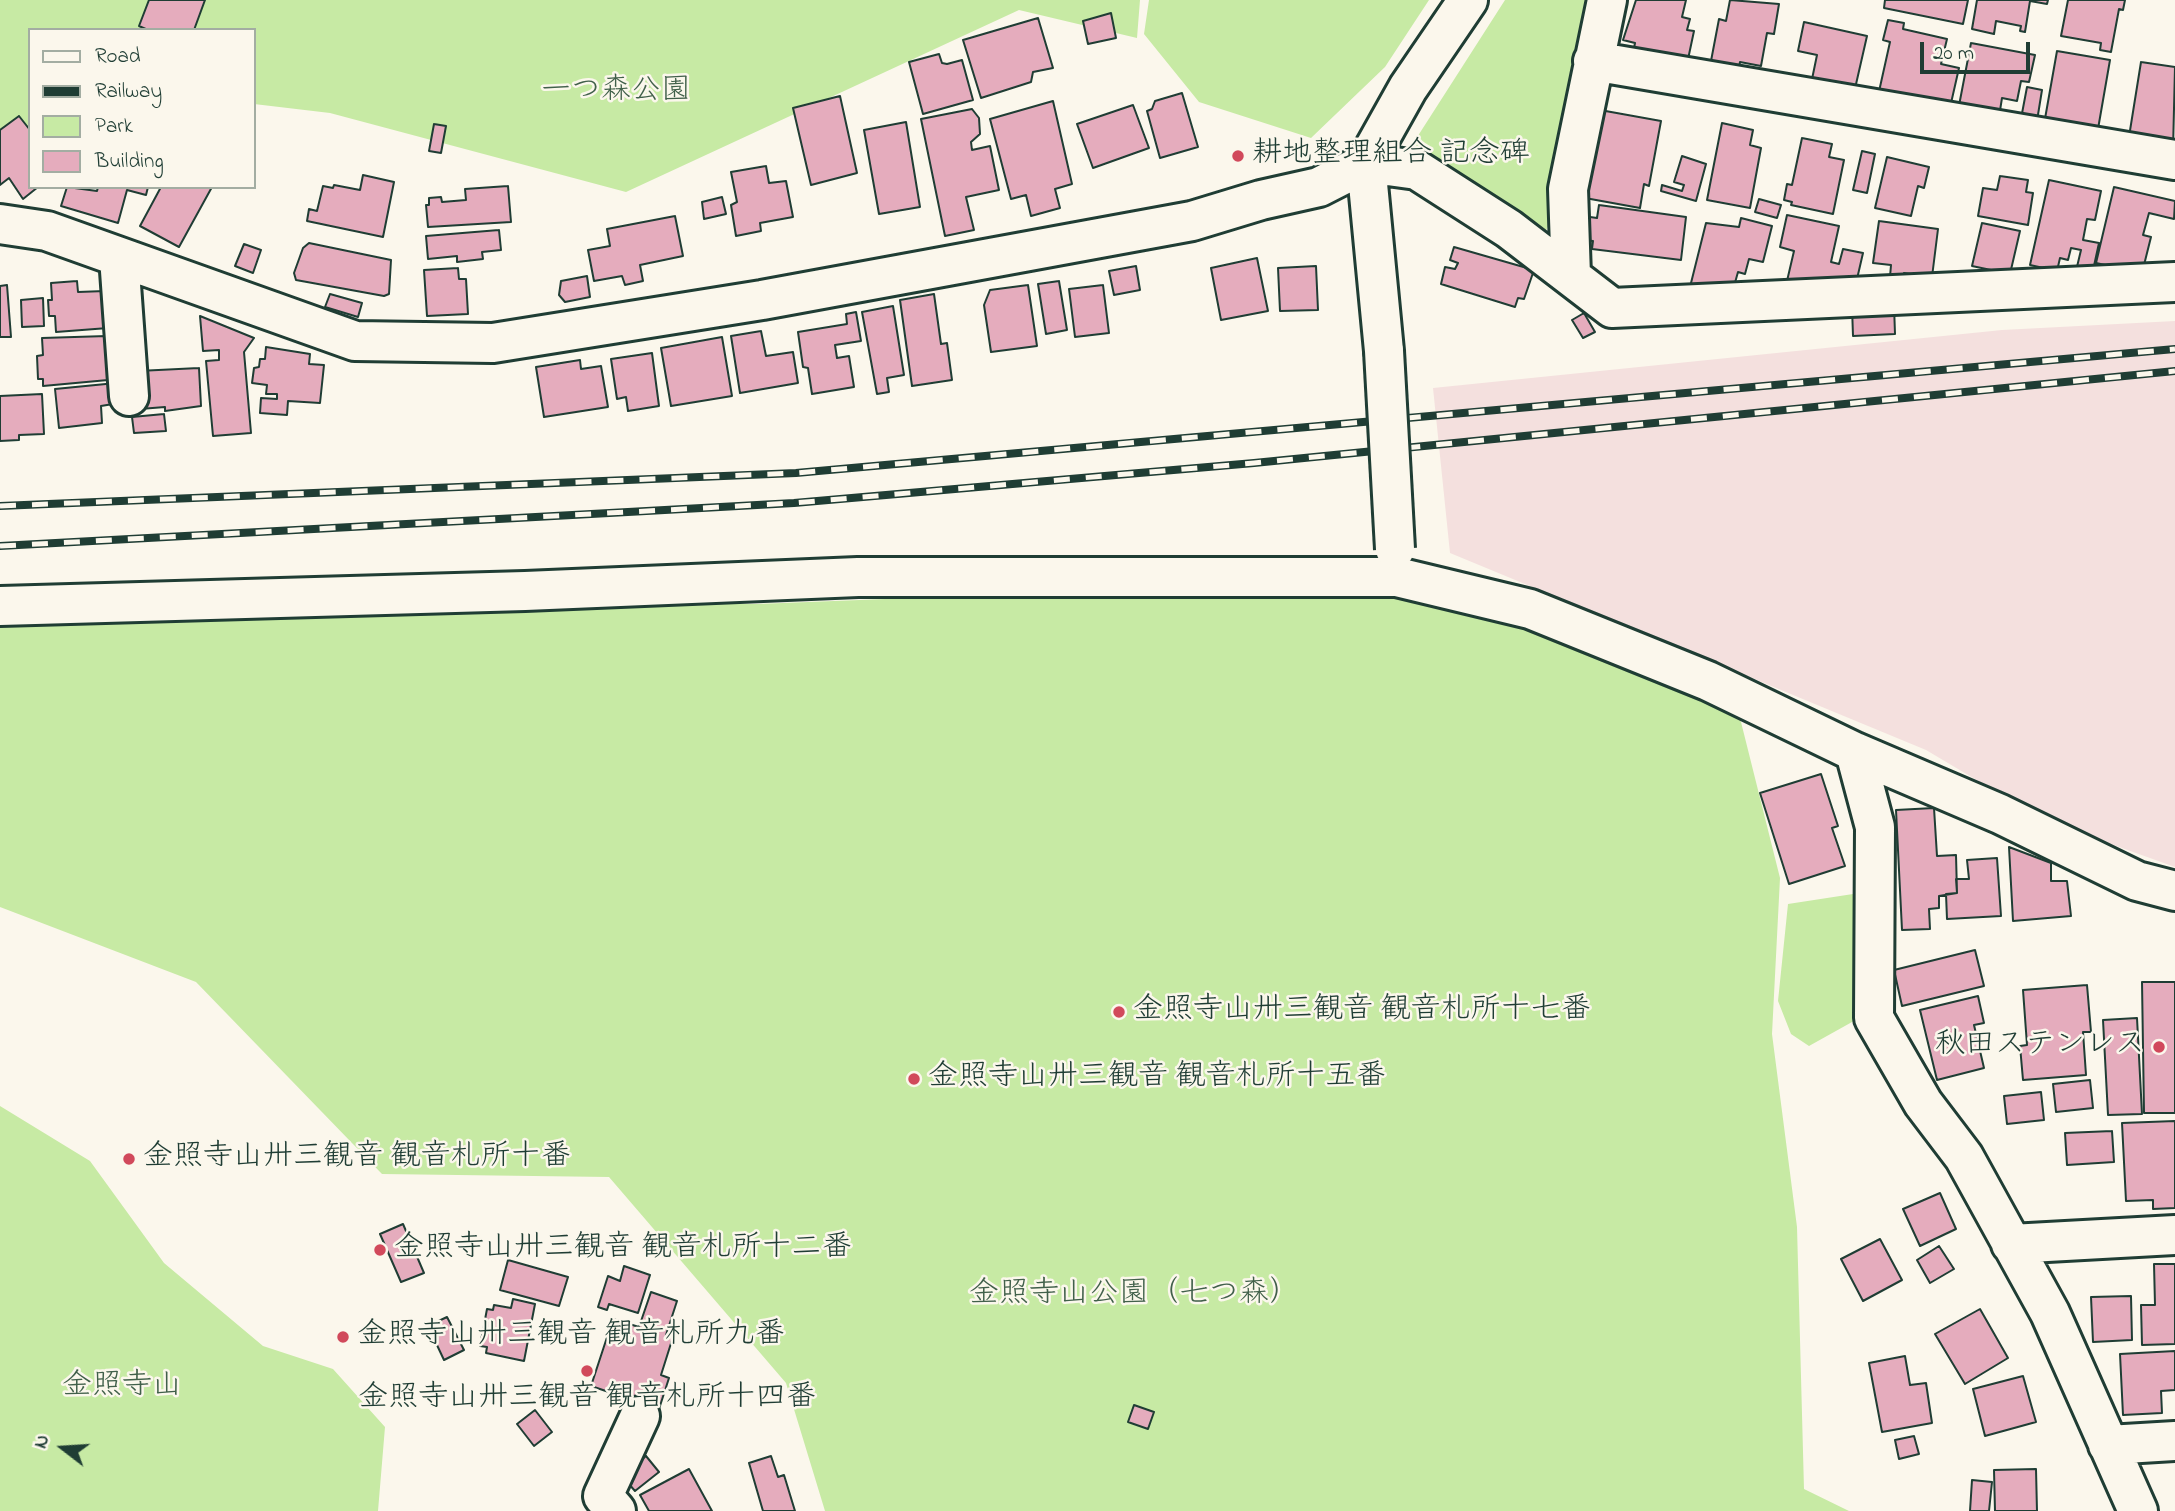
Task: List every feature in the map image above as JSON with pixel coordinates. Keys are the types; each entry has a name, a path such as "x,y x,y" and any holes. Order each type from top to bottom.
{"street":[{"path":"0,224 47,231 355,341 493,343 762,300 1192,221 1261,200 1319,187 1366,163 1408,88 1468,0"},
{"path":"1571,276 1568,189 1607,0"},
{"path":"1593,61 2175,160"},
{"path":"1366,163 1417,170 1509,229 1612,308 2175,282"},
{"path":"1366,163 1384,351 1396,563"},
{"path":"119,257 129,396"},
{"path":"0,606 525,592 858,576 1396,563 1530,609 1709,681 1855,752 2000,814 2137,881 2175,891"},
{"path":"1855,752 1875,827 1874,1017 1923,1103 1965,1157 2050,1313 2138,1511"},
{"path":"2011,1244 2175,1235"},
{"path":"616,1511 603,1496 640,1416"},
{"path":"2108,1445 2175,1441"}],"shaded area":[{"path":"2175,321 2175,867 2044,820 1926,750 1450,553 1433,388 2002,330"}],"green space":[{"name":"一つ森公園","path":"0,0 1140,0 1137,38 1019,10 626,192 330,113 256,104 256,28 28,28 28,130 0,137"},
{"path":"1149,0 1429,0 1385,67 1311,138 1199,102 1144,34"},
{"path":"1505,0 1595,0 1552,218 1544,235 1418,153 1414,142"},
{"name":"金照寺山公園（七つ森）","path":"1481,588 1739,714 1780,878 1772,1034 1797,1227 1804,1489 1849,1511 825,1511 786,1383 609,1177 382,1174 196,982 0,907 0,608 424,603 757,604 1013,594"},
{"path":"1853,894 1861,1017 1809,1046 1791,1034 1778,1001 1788,904"},
{"name":"金照寺山","path":"0,1106 90,1161 164,1263 263,1346 333,1369 385,1427 378,1511 0,1511"}],"building":[{"path":"149,0 205,0 195,28 139,26"},
{"path":"1636,0 1686,0 1682,17 1690,19 1687,30 1694,31 1687,64 1633,53 1635,43 1623,40"},
{"path":"1730,0 1779,4 1774,34 1767,33 1761,66 1740,62 1738,73 1721,70 1722,63 1711,61 1719,19 1726,21"},
{"path":"1885,0 1968,0 1963,24 1884,8"},
{"path":"1977,0 2048,0 2047,4 2030,1 2025,32 2020,31 2021,26 1996,21 1994,34 1972,29"},
{"path":"2068,0 2125,0 2123,10 2119,9 2111,52 2100,50 2101,43 2061,36"},
{"path":"1111,13 1116,38 1088,44 1083,21"},
{"path":"1038,18 1053,68 1033,72 1031,82 981,98 963,40"},
{"path":"1888,20 1904,23 1903,29 1947,39 1941,64 1959,68 1949,112 1878,96 1890,42 1883,40"},
{"path":"1804,22 1867,36 1854,93 1811,84 1817,55 1798,51"},
{"path":"1971,43 2035,55 2029,82 2021,81 2017,101 2002,98 1998,123 1957,116"},
{"path":"2057,51 2110,60 2098,129 2043,130"},
{"path":"939,54 942,63 962,60 973,100 923,114 909,62"},
{"path":"2141,62 2175,67 2173,150 2128,143"},
{"path":"2027,87 2042,90 2036,127 2020,124"},
{"path":"1182,93 1198,147 1160,158 1147,111 1152,109 1155,101"},
{"path":"840,96 857,173 811,185 793,108"},
{"path":"1053,101 1072,184 1055,189 1060,208 1031,216 1026,195 1011,199 990,119"},
{"path":"1133,105 1149,148 1093,168 1077,124"},
{"path":"972,109 979,118 980,134 971,142 972,150 990,146 999,190 966,197 974,230 945,236 921,119"},
{"path":"1600,110 1661,121 1649,186 1644,184 1640,208 1585,198"},
{"path":"19,116 28,127 28,189 36,189 23,199 9,178 0,185 0,130"},
{"path":"906,122 920,207 879,214 864,130"},
{"path":"1722,123 1753,130 1750,145 1761,148 1750,208 1707,200"},
{"path":"434,124 446,126 441,153 429,151"},
{"path":"1802,138 1832,144 1829,157 1844,160 1833,214 1791,205 1792,202 1784,200 1787,184 1792,185"},
{"path":"1862,151 1875,154 1867,193 1853,190"},
{"path":"1682,156 1706,164 1696,201 1661,191 1662,185 1682,191 1684,185 1674,182"},
{"path":"1887,157 1929,167 1924,188 1918,186 1911,216 1875,208"},
{"path":"766,166 769,183 786,181 793,217 760,223 761,231 736,236 731,205 737,202 731,172"},
{"path":"363,175 394,182 383,237 307,221 309,209 317,211 323,186 333,188 334,185 360,190"},
{"path":"2000,176 2028,180 2026,192 2033,193 2028,225 1978,216 1983,188 1997,190"},
{"path":"2049,180 2101,191 2095,220 2087,219 2083,240 2099,243 2092,275 2076,271 2081,250 2071,248 2068,260 2060,258 2057,271 2030,265"},
{"path":"508,186 511,222 428,227 426,205 429,205 429,198 441,197 442,202 466,200 465,189"},
{"path":"2114,187 2175,201 2174,219 2149,213 2143,235 2151,237 2142,273 2096,263"},
{"path":"66,189 148,189 146,195 127,190 118,223 61,206"},
{"path":"160,189 211,189 179,247 140,226"},
{"path":"722,197 726,214 704,219 702,202"},
{"path":"1759,199 1781,205 1777,218 1755,212"},
{"path":"1599,205 1686,217 1681,260 1592,249 1593,241 1580,240 1583,216 1597,218"},
{"path":"1787,215 1839,226 1831,262 1839,264 1843,249 1863,253 1854,292 1787,281 1794,251 1780,247"},
{"path":"675,216 683,256 640,265 643,281 625,285 622,276 594,281 588,250 610,246 607,229"},
{"path":"1741,218 1772,226 1763,262 1749,259 1745,274 1738,272 1731,297 1690,287 1706,223 1739,227"},
{"path":"1879,221 1938,229 1932,277 1904,273 1904,279 1890,277 1891,265 1873,263"},
{"path":"1982,223 2020,231 2010,274 1972,266"},
{"path":"499,230 501,250 482,252 483,259 457,262 457,256 428,259 426,236"},
{"path":"309,243 391,260 389,294 384,296 296,280 294,273 303,248"},
{"path":"244,244 261,250 253,273 235,266"},
{"path":"1454,247 1534,270 1524,299 1518,298 1515,307 1441,284 1445,267 1455,269 1458,263 1450,260"},
{"path":"1257,258 1268,311 1221,320 1211,268"},
{"path":"1136,266 1140,290 1114,295 1109,271"},
{"path":"1316,266 1318,310 1280,311 1278,268"},
{"path":"458,268 459,279 466,279 468,314 427,316 424,270"},
{"path":"587,276 590,297 565,302 559,295 561,281"},
{"path":"77,281 78,292 105,291 108,328 56,332 55,316 49,316 51,283"},
{"path":"1059,281 1067,330 1046,334 1038,284"},
{"path":"7,285 11,337 0,337 0,286"},
{"path":"1028,285 1037,346 991,352 984,305 990,290"},
{"path":"1103,285 1109,333 1075,337 1069,289"},
{"path":"330,294 362,303 358,317 325,307"},
{"path":"934,294 941,344 947,343 952,380 912,386 900,300"},
{"path":"43,298 44,326 22,327 21,300"},
{"path":"1894,305 1895,334 1853,336 1852,307"},
{"path":"893,306 904,375 887,378 889,392 877,394 862,312"},
{"path":"856,312 861,341 835,345 837,358 849,356 854,387 812,394 808,368 803,367 798,332 847,324 846,314"},
{"path":"1584,313 1595,332 1583,338 1572,320"},
{"path":"200,316 254,338 244,352 251,433 213,436 206,361 219,360 219,350 203,351"},
{"path":"761,331 766,356 793,352 798,383 740,393 731,336"},
{"path":"107,336 108,380 43,386 43,379 38,379 37,356 43,355 42,338"},
{"path":"722,337 732,396 671,406 661,348"},
{"path":"266,347 310,354 309,364 324,365 320,403 288,401 287,415 260,413 261,398 277,399 277,394 266,394 267,385 252,383 254,368 259,367 260,359 265,359"},
{"path":"652,353 659,406 628,411 626,397 617,399 611,359"},
{"path":"580,360 581,369 601,366 608,407 544,417 536,367"},
{"path":"199,368 201,406 165,411 165,407 140,409 138,371"},
{"path":"116,383 119,403 101,406 102,423 59,428 55,389"},
{"path":"42,394 44,434 19,435 19,440 0,441 0,396"},
{"path":"164,414 166,431 134,433 132,417"},
{"path":"1821,774 1838,826 1832,828 1845,866 1789,884 1760,793"},
{"path":"1934,808 1937,856 1956,855 1957,893 1939,896 1939,908 1929,909 1930,929 1902,930 1896,810"},
{"path":"2009,847 2051,863 2051,881 2067,881 2071,916 2013,921"},
{"path":"1997,858 2001,916 1947,919 1946,894 1957,893 1956,879 1969,879 1967,860"},
{"path":"1975,950 1984,986 1902,1006 1894,970"},
{"name":"秋田ステンレス","path":"2142,982 2175,982 2175,1113 2144,1113"},
{"path":"2087,985 2091,1032 2083,1032 2086,1075 2023,1080 2020,1046 2027,1045 2023,990"},
{"path":"1978,996 1984,1023 1974,1025 1984,1068 1937,1080 1920,1010"},
{"path":"2137,1018 2142,1114 2108,1115 2103,1020"},
{"path":"2090,1080 2093,1108 2056,1112 2053,1084"},
{"path":"2041,1092 2044,1120 2007,1124 2004,1096"},
{"path":"2175,1121 2175,1208 2153,1209 2153,1200 2126,1201 2122,1123"},
{"path":"2112,1131 2114,1162 2067,1165 2065,1133"},
{"path":"1940,1193 1956,1229 1920,1246 1903,1209"},
{"path":"403,1224 424,1273 401,1282 380,1234"},
{"path":"1880,1239 1902,1280 1863,1301 1841,1259"},
{"path":"1939,1246 1954,1269 1930,1283 1917,1260"},
{"path":"508,1260 568,1277 559,1306 500,1290"},
{"path":"2154,1264 2175,1264 2175,1344 2142,1345 2141,1305 2155,1305"},
{"path":"624,1266 650,1275 638,1313 609,1304 607,1310 598,1307 608,1276 620,1281"},
{"path":"651,1292 677,1301 666,1335 673,1337 661,1375 669,1378 659,1409 591,1386 613,1319 639,1327"},
{"path":"2131,1296 2132,1340 2093,1342 2091,1297"},
{"path":"513,1299 535,1304 524,1361 486,1353 487,1347 480,1346 487,1309 493,1310 494,1305 511,1308"},
{"path":"1980,1309 2008,1358 1965,1384 1935,1334"},
{"path":"447,1317 464,1350 444,1360 428,1326"},
{"path":"2175,1351 2175,1390 2161,1391 2162,1413 2123,1415 2120,1354"},
{"path":"1905,1356 1910,1385 1926,1383 1932,1423 1882,1432 1869,1363"},
{"path":"2023,1376 2036,1422 1985,1436 1973,1389"},
{"path":"1134,1405 1154,1412 1148,1429 1128,1422"},
{"path":"535,1410 552,1432 534,1446 517,1424"},
{"path":"1914,1436 1919,1454 1899,1459 1895,1440"},
{"path":"646,1456 659,1472 635,1491 622,1476"},
{"path":"771,1456 778,1477 784,1475 795,1511 763,1511 749,1463"},
{"path":"689,1469 712,1511 649,1511 640,1495"},
{"path":"2036,1469 2037,1511 1995,1511 1994,1470"},
{"path":"1972,1480 1992,1482 1989,1511 1970,1511"}],"railway":[{"path":"0,506 796,473 2175,349"},
{"path":"0,546 794,503 1254,463 2175,371"}],"place":[{"name":"耕地整理組合 記念碑","path":"1238,156"},
{"name":"金照寺山卅三観音 観音札所十七番","path":"1119,1012"},
{"name":"秋田ステンレス","path":"2159,1047"},
{"name":"金照寺山卅三観音 観音札所十五番","path":"914,1079"},
{"name":"金照寺山卅三観音 観音札所十番","path":"129,1159"},
{"name":"金照寺山卅三観音 観音札所十二番","path":"380,1250"},
{"name":"金照寺山卅三観音 観音札所九番","path":"343,1337"},
{"name":"金照寺山卅三観音 観音札所十四番","path":"587,1371"}]}
